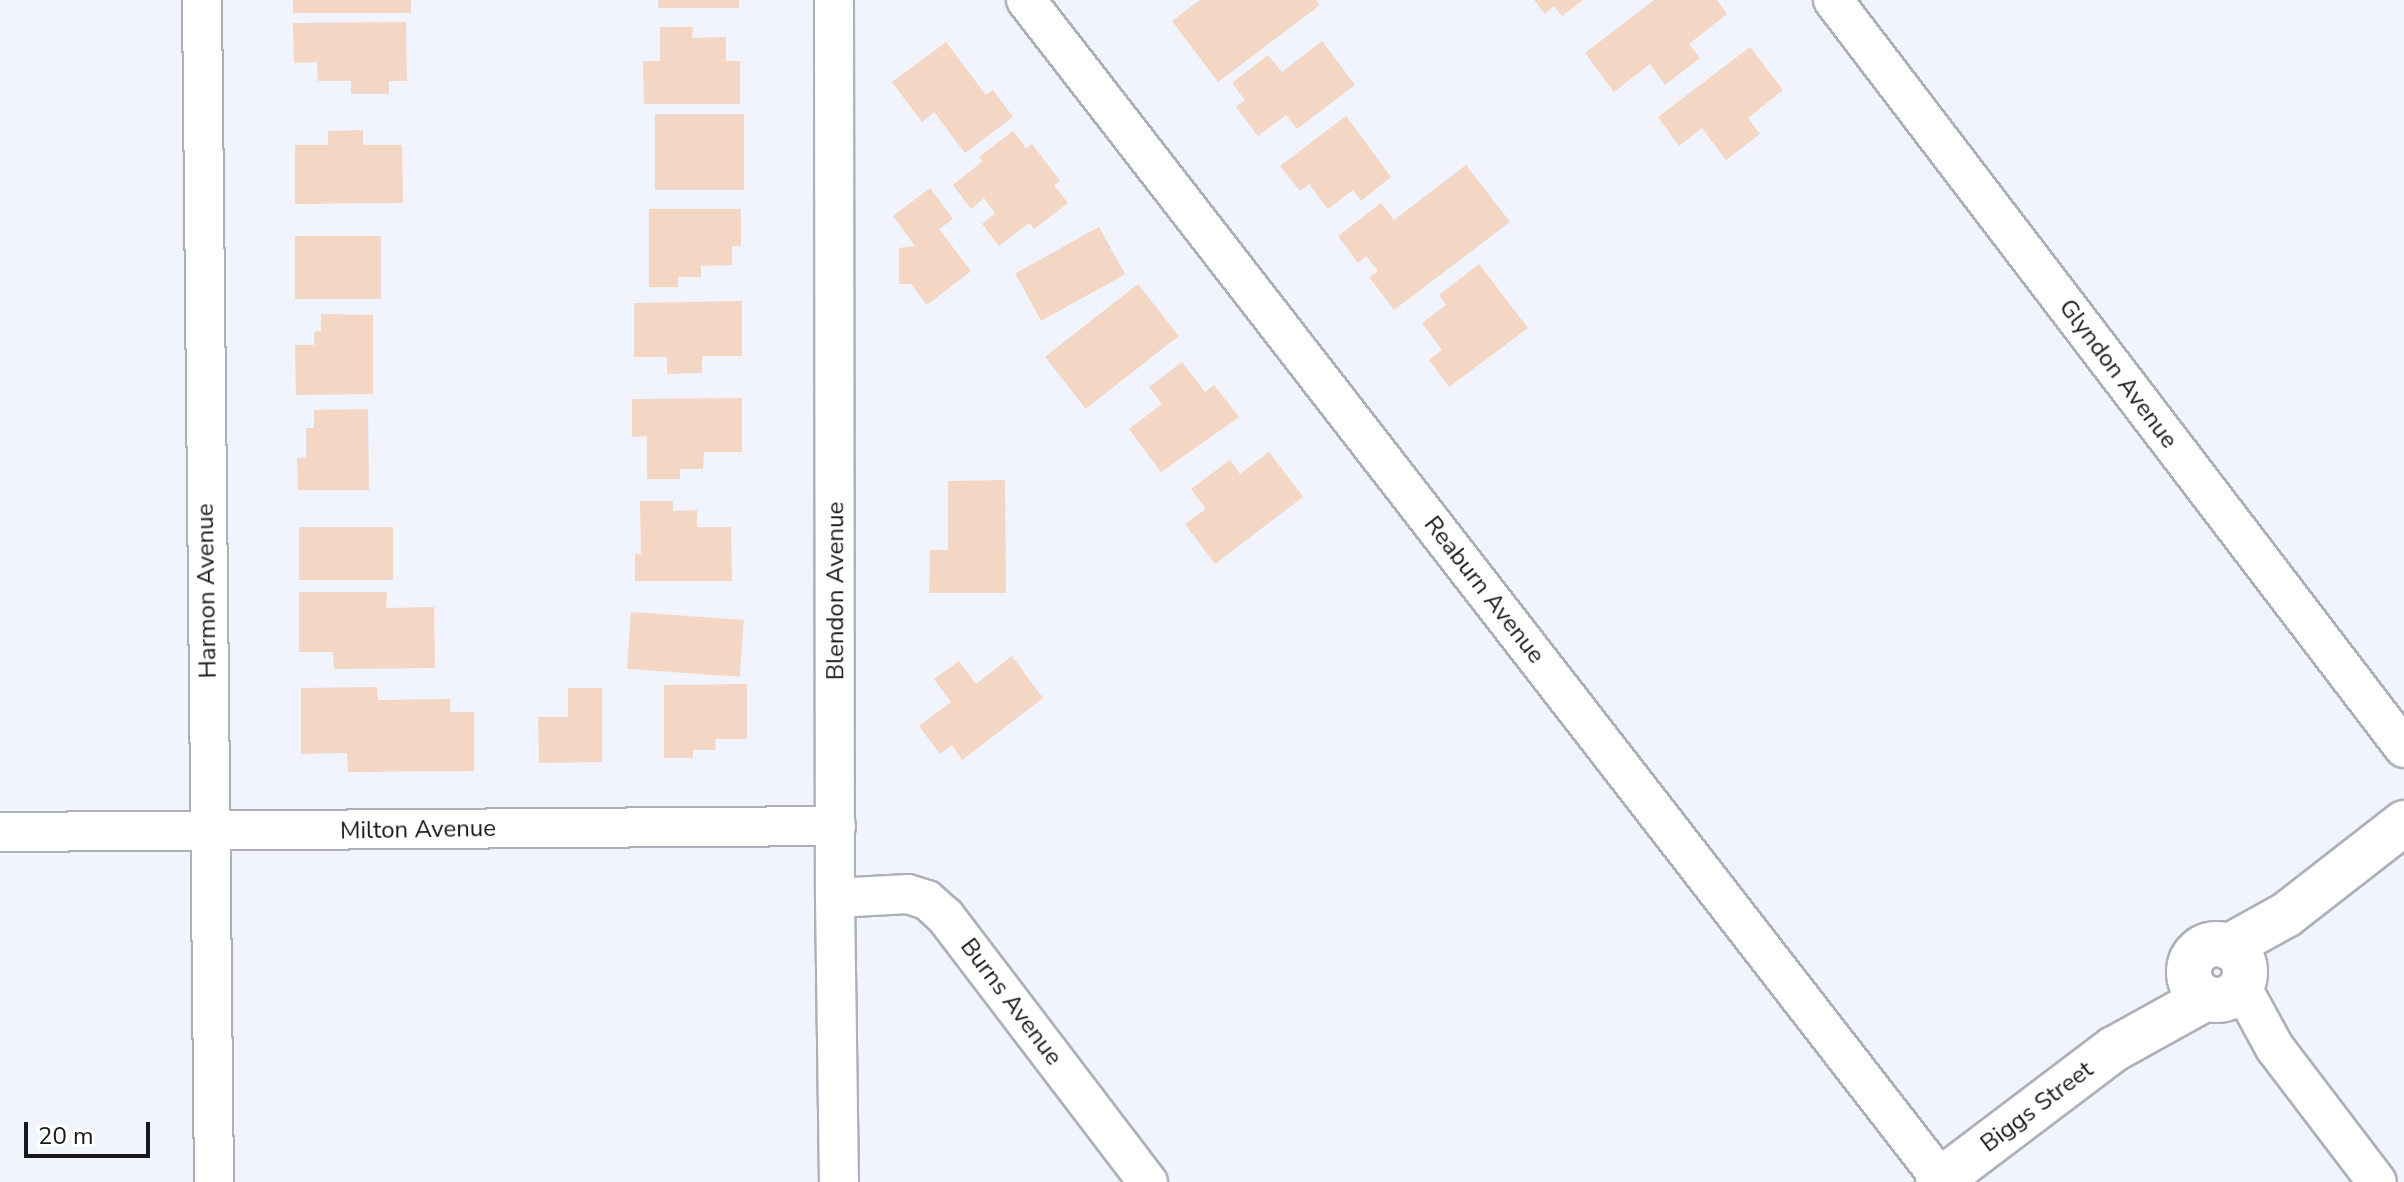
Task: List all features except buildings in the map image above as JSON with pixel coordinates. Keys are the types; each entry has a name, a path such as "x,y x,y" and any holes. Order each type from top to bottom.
{"street":[{"name":"Harmon Avenue","path":"202,0 214,1182"},
{"name":"Blendon Avenue","path":"834,0 835,898 839,1182"},
{"name":"Reaburn Avenue","path":"1026,0 1940,1181"},
{"name":"Glyndon Avenue","path":"1833,0 2404,748"},
{"name":"Biggs Street","path":"1940,1181 2114,1049 2222,980 2286,915 2404,823"},
{"name":"Milton Avenue","path":"0,832 836,826"},
{"name":"Burns Avenue","path":"835,898 908,894 927,900 945,916 1148,1182"},
{"path":"2222,980 2377,1182"}]}
